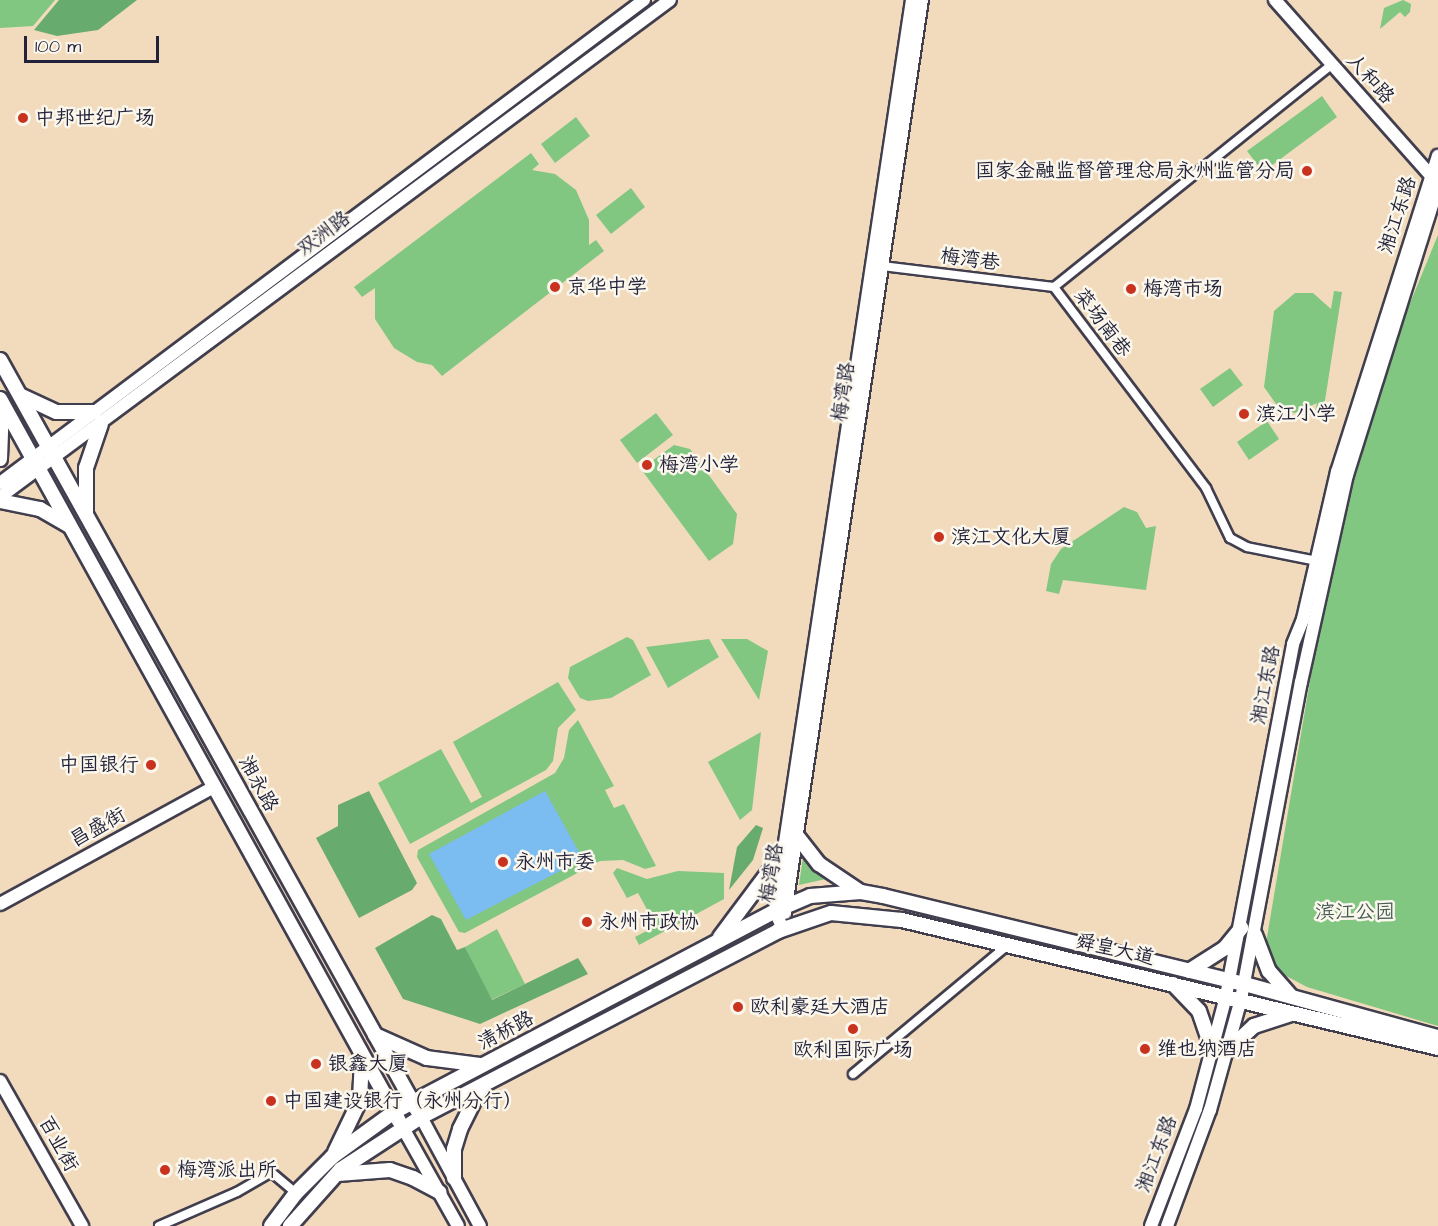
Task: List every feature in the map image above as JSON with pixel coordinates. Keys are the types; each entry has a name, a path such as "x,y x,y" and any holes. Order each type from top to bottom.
{"main road":[{"name":"双洲路","path":"0,499 36,464 97,418 135,381 644,0"},
{"name":"双洲路","path":"97,418 143,393 670,0"},
{"name":"梅湾路","path":"791,844 912,0"},
{"name":"梅湾路","path":"783,929 781,908 922,0"},
{"name":"人和路","path":"1275,0 1436,181"},
{"name":"湘江东路","path":"1167,1226 1210,1110 1245,984 1301,682 1347,475 1436,181 1438,156"},
{"name":"湘江东路","path":"1151,1226 1196,1108 1226,996 1246,901 1293,644 1303,619 1337,472 1436,181"},
{"name":"湘永路","path":"2,369 18,393 480,1226"},
{"path":"135,381 143,393"},
{"path":"18,393 45,409 97,418 86,468 86,517"},
{"path":"0,459 1,400"},
{"name":"湘永路","path":"1,400 458,1226"},
{"name":"双洲路","path":"0,483 36,464"},
{"path":"0,499 40,508 72,528"},
{"path":"102,583 118,574"},
{"name":"昌盛街","path":"0,904 214,787"},
{"path":"717,942 791,844 861,892"},
{"name":"舜皇大道","path":"781,908 810,896 861,892 1245,984 1294,1006 1438,1048"},
{"path":"1246,901 1261,903"},
{"name":"清桥路","path":"271,1226 296,1193 332,1156 394,1113 781,908"},
{"name":"舜皇大道","path":"783,929 815,917 855,913 1008,945 1226,996 1294,1006 1438,1037"},
{"path":"1189,971 1225,948 1241,927"},
{"name":"清桥路","path":"290,1226 339,1172 421,1117 783,929"},
{"path":"1227,1051 1254,1026 1294,1006 1269,971 1255,935"},
{"path":"1171,983 1199,1011 1212,1048"},
{"path":"375,1035 427,1058 481,1066 485,1084 466,1110 454,1149 454,1178"},
{"path":"362,1054 360,1100 332,1156 339,1172 390,1170 413,1178 439,1192"},
{"name":"百业街","path":"2,1090 82,1226"}],"street":[{"name":"菜场南巷","path":"1317,561 1247,547 1230,538 1206,488 1054,287 1331,65"},
{"name":"梅湾巷","path":"882,266 1054,287"},
{"path":"853,1074 1008,945"},
{"path":"159,1226 237,1192 272,1172 296,1193"}],"green space":[{"path":"0,0 55,0 33,26 0,28"},
{"path":"59,0 137,0 98,30 57,36 34,30"},
{"path":"1403,0 1411,4 1410,12 1405,17 1400,12 1380,29 1384,8"},
{"path":"1322,96 1337,117 1263,172 1247,151"},
{"path":"576,117 590,136 555,163 541,144"},
{"path":"531,153 539,164 532,170 555,174 576,190 589,220 589,245 596,240 604,251 442,376 432,365 417,362 394,348 375,319 375,288 362,297 354,287"},
{"path":"631,188 645,207 611,234 596,215"},
{"name":"滨江公园","path":"1438,235 1438,1026 1307,987 1277,971 1266,943 1319,627 1341,525 1399,330"},
{"path":"1334,291 1342,292 1323,413 1315,412 1317,403 1295,413 1279,408 1264,387 1274,311 1295,293 1313,293 1331,309"},
{"path":"1230,368 1243,385 1213,407 1200,389"},
{"path":"656,413 673,435 637,463 620,440"},
{"path":"1267,421 1279,439 1249,460 1237,442"},
{"path":"674,445 690,449 737,514 733,544 709,561 641,469"},
{"path":"1124,507 1137,512 1146,528 1156,526 1146,590 1063,580 1059,594 1046,591 1051,564 1061,549"},
{"path":"627,637 633,640 651,675 611,698 588,701 580,698 568,678 570,667"},
{"path":"709,639 719,657 668,688 646,647"},
{"path":"721,639 747,639 768,651 759,700"},
{"path":"558,682 576,710 558,728 553,761 546,770 410,844 378,783 441,749 471,803 482,797 453,742"},
{"path":"578,720 614,786 605,790 614,808 624,804 656,866 645,869 623,860 600,861 465,933 459,932 417,857 418,850 555,773 564,758 569,730"},
{"path":"761,732 752,810 740,820 708,762"},
{"path":"369,791 417,883 412,890 359,918 316,838 338,826 338,805"},
{"path":"756,825 763,828 753,860 729,890 737,847"},
{"path":"803,857 814,866 830,878 799,885"},
{"path":"617,868 647,879 678,871 724,873 724,899 639,945 635,937 656,926 638,893 627,898 613,873"},
{"path":"432,915 441,919 457,950 465,947 492,1000 578,958 588,974 480,1024 403,999 375,948"},
{"path":"497,929 525,984 491,1000 465,947"}],"water":[{"path":"545,791 583,859 466,920 429,854"}],"place":[{"name":"中邦世纪广场","path":"23,118"},
{"name":"国家金融监督管理总局永州监管分局","path":"1307,171"},
{"name":"京华中学","path":"555,287"},
{"name":"梅湾市场","path":"1131,289"},
{"name":"滨江小学","path":"1244,414"},
{"name":"梅湾小学","path":"647,465"},
{"name":"滨江文化大厦","path":"939,537"},
{"name":"中国银行","path":"151,765"},
{"name":"永州市委","path":"503,862"},
{"name":"永州市政协","path":"587,922"},
{"name":"欧利豪廷大酒店","path":"738,1007"},
{"name":"欧利国际广场","path":"853,1029"},
{"name":"维也纳酒店","path":"1145,1049"},
{"name":"银鑫大厦","path":"316,1064"},
{"name":"中国建设银行（永州分行）","path":"271,1101"},
{"name":"梅湾派出所","path":"165,1170"}]}
